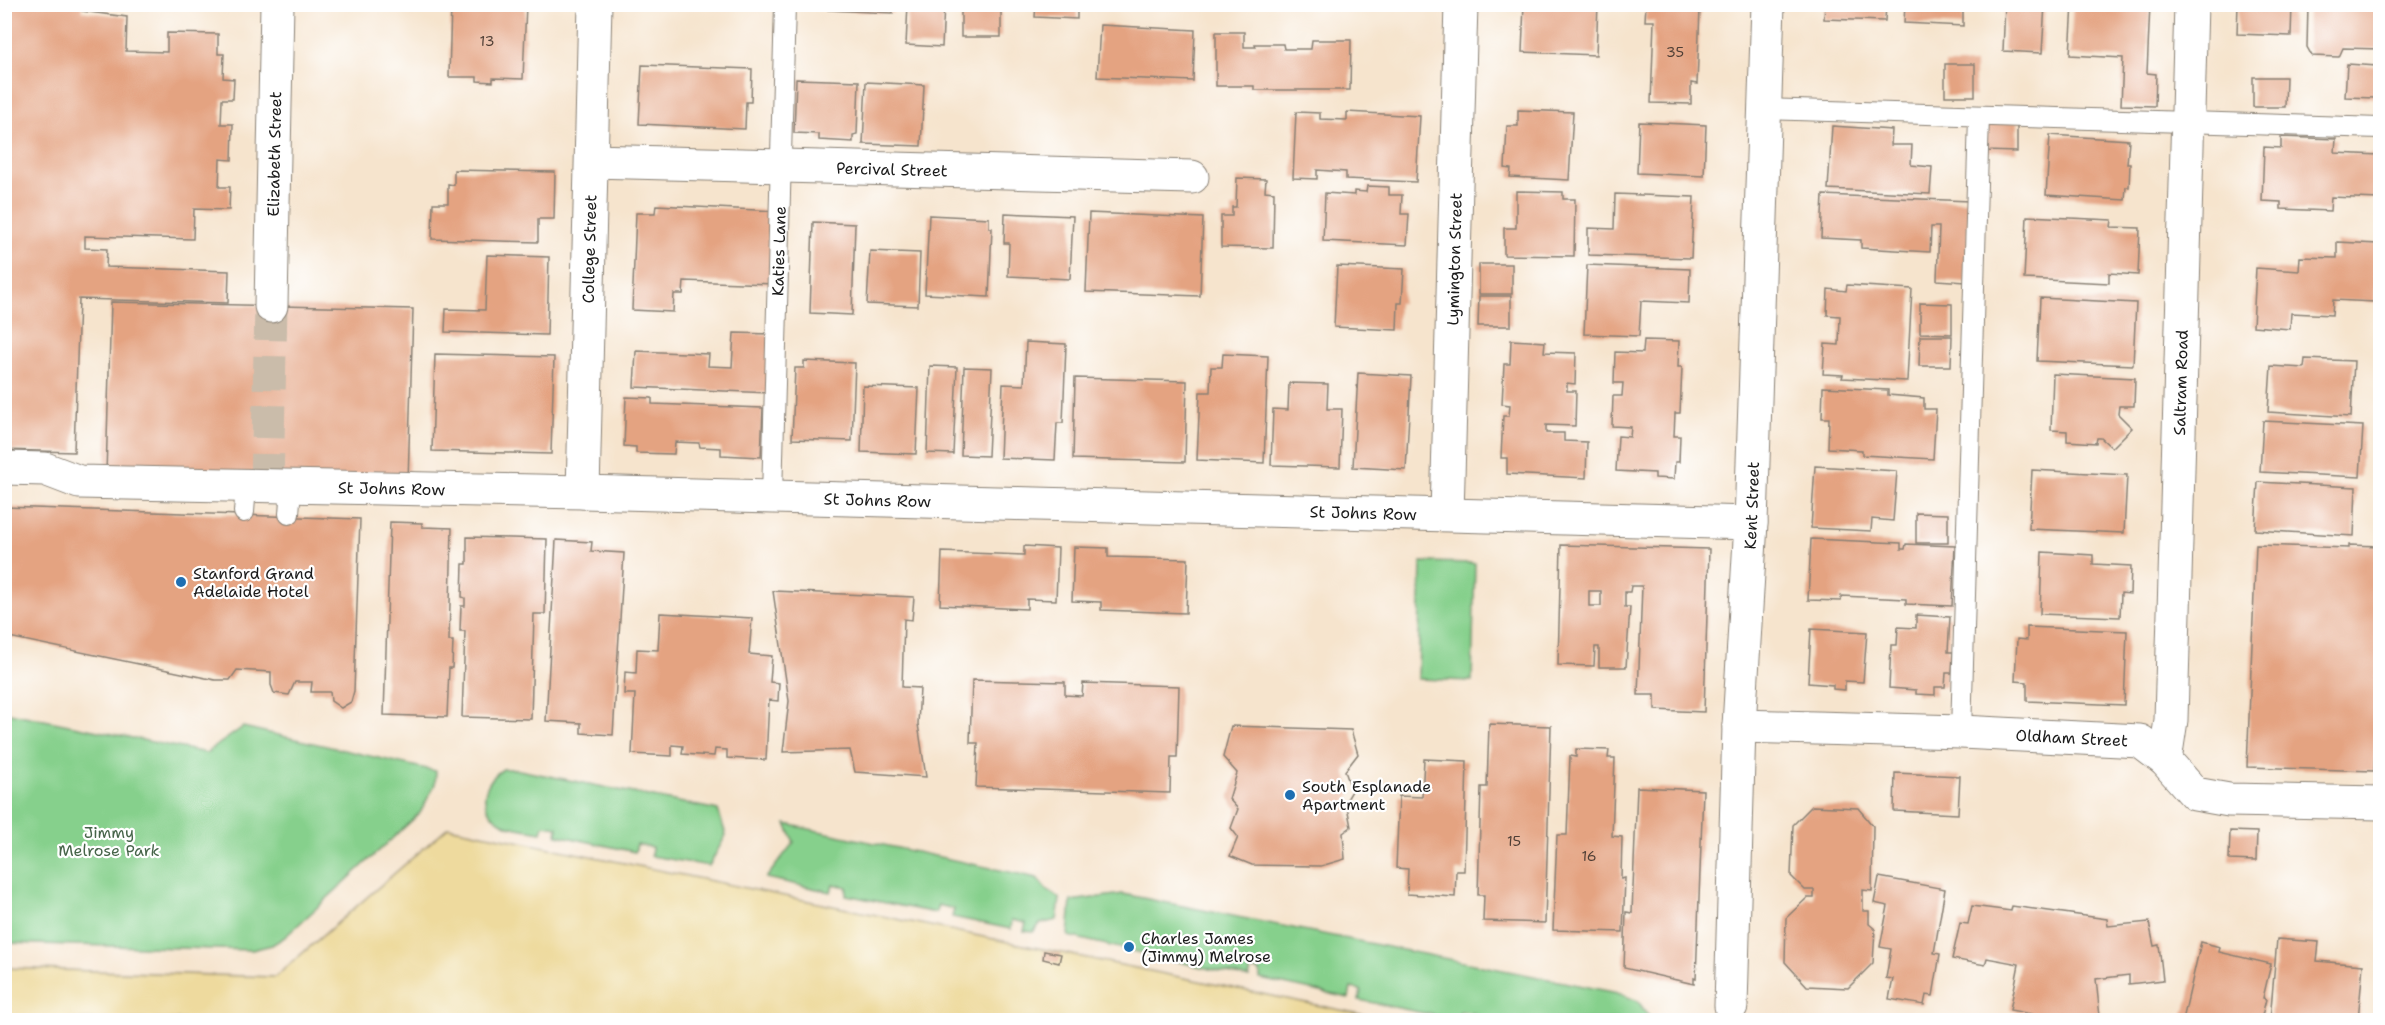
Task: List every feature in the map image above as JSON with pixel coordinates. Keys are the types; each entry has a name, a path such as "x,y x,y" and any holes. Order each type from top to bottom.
{"street":[{"name":"Elizabeth Street","path":"271,306 277,4"},
{"name":"College Street","path":"583,492 595,4"},
{"name":"Lymington Street","path":"1447,514 1461,4"},
{"name":"Kent Street","path":"1731,1006 1739,726 1751,523 1768,4"},
{"name":"Saltram Road","path":"2165,760 2171,720 2191,4"},
{"name":"Percival Street","path":"592,160 1192,177"},
{"name":"St Johns Row","path":"4,468 45,469 79,482 245,499 290,500 386,485 1751,523"},
{"name":"Oldham Street","path":"1739,726 1960,732 2140,741 2165,760 2195,794 2229,800 2380,803"}],"lane":[{"name":"Katies Lane","path":"772,497 785,4"},
{"path":"1765,109 2380,128"},
{"path":"1960,732 1979,116"}],"green space":[{"path":"1421,562 1475,563 1472,681 1418,679"},
{"name":"Jimmy Melrose Park","path":"5,712 206,753 243,727 436,771 435,784 420,813 285,937 272,945 252,950 5,943"},
{"path":"503,769 514,769 718,810 726,835 709,866 651,856 652,847 637,844 635,852 557,835 558,827 544,825 542,832 509,826 492,815 485,800 489,784"},
{"path":"786,824 1037,878 1047,890 1060,899 1057,920 1040,924 1033,932 1024,931 1026,923 1012,920 1011,929 952,917 954,909 938,905 936,913 846,895 847,887 833,884 831,892 766,878 794,842"},
{"path":"1123,894 1618,993 1638,1001 1649,1017 1655,1020 1476,1020 1477,1014 1460,1011 1458,1020 1359,1000 1361,990 1351,988 1349,998 1260,979 1260,971 1251,970 1249,978 1068,936 1071,901"}],"sand":[{"path":"448,827 1389,1020 5,1020 5,968 275,977"}],"building":[{"path":"4,4 82,4 82,11 127,17 126,51 167,52 167,33 218,34 218,54 224,54 223,78 234,79 233,99 222,99 221,124 233,124 232,160 220,159 219,187 230,187 229,210 194,209 193,239 85,236 85,248 107,249 106,267 229,271 228,303 79,299 74,452 4,450"},
{"path":"451,4 526,4 523,79 493,78 493,82 477,81 477,77 449,77"},
{"path":"828,4 893,4 893,13 828,10"},
{"path":"908,4 944,4 942,47 906,45"},
{"path":"961,4 1001,4 1001,37 961,37"},
{"path":"1036,4 1077,4 1077,19 1035,17"},
{"path":"1120,4 1181,4 1181,9 1120,7"},
{"path":"1524,4 1598,4 1596,55 1522,52"},
{"path":"1646,4 1693,4 1693,8 1700,9 1697,84 1691,83 1691,104 1651,103 1654,21 1645,21"},
{"path":"1825,4 1886,4 1885,21 1824,19"},
{"path":"1905,4 1963,4 1963,26 1904,23"},
{"path":"2005,4 2045,4 2042,53 2003,51"},
{"path":"2073,4 2150,4 2147,73 2156,74 2155,106 2121,105 2123,58 2070,55"},
{"path":"2238,4 2292,4 2291,36 2237,34"},
{"path":"2308,4 2380,4 2380,49 2343,48 2339,57 2312,56 2307,47"},
{"path":"1100,25 1195,30 1193,81 1097,77"},
{"path":"1216,32 1244,32 1244,47 1256,47 1255,44 1283,44 1284,49 1311,49 1312,40 1351,40 1350,90 1254,90 1254,86 1216,86"},
{"path":"1945,64 1975,64 1975,96 1945,96"},
{"path":"2347,64 2377,66 2375,98 2345,97"},
{"path":"642,65 752,69 751,102 746,102 745,129 639,124"},
{"path":"2253,77 2286,77 2285,107 2253,107"},
{"path":"796,79 859,81 857,134 853,135 853,142 819,140 819,134 794,133"},
{"path":"866,82 924,85 921,146 863,144"},
{"path":"1518,110 1573,112 1569,180 1510,177 1511,169 1505,168 1507,126 1518,126"},
{"path":"1296,112 1320,113 1320,119 1347,120 1347,112 1420,116 1416,182 1346,179 1346,172 1317,170 1317,179 1293,178"},
{"path":"1639,122 1706,125 1704,176 1637,173"},
{"path":"1985,122 2017,122 2017,152 1984,151"},
{"path":"1832,126 1892,130 1891,145 1912,145 1911,165 1932,167 1930,194 1828,189"},
{"path":"2050,135 2129,140 2127,164 2130,164 2129,187 2126,187 2125,200 2046,195"},
{"path":"2281,137 2336,139 2335,153 2380,155 2379,199 2331,197 2330,211 2281,209 2281,202 2262,201 2264,147 2281,148"},
{"path":"454,170 555,172 554,219 538,219 538,242 432,239 433,203 448,203 448,184 454,185"},
{"path":"1237,178 1266,179 1265,191 1274,192 1273,248 1221,247 1221,216 1232,216 1232,207 1236,207"},
{"path":"1367,186 1389,187 1389,195 1402,195 1401,214 1409,214 1407,245 1323,241 1325,193 1354,195 1354,191 1366,192"},
{"path":"1516,191 1563,192 1563,199 1575,199 1574,256 1504,255 1504,228 1516,228"},
{"path":"1615,194 1694,197 1691,258 1588,255 1588,228 1614,229"},
{"path":"1823,195 1970,201 1966,282 1937,280 1939,227 1931,227 1930,252 1861,248 1861,240 1821,238"},
{"path":"656,205 777,211 774,284 684,281 683,294 674,294 673,312 632,310 636,213 655,213"},
{"path":"1005,213 1073,216 1070,279 1008,276 1009,243 1004,243"},
{"path":"1089,213 1203,218 1200,296 1086,292"},
{"path":"929,215 989,218 989,228 992,228 989,297 925,294"},
{"path":"2027,216 2112,220 2111,227 2140,228 2138,275 2109,273 2109,283 2024,279"},
{"path":"813,222 855,224 852,315 810,313"},
{"path":"2337,242 2378,244 2375,302 2333,300 2332,315 2291,313 2290,329 2253,326 2256,268 2299,271 2300,257 2337,258"},
{"path":"870,251 920,253 918,306 867,304"},
{"path":"487,255 549,257 547,335 445,332 446,309 485,310"},
{"path":"1479,264 1512,264 1512,294 1479,294"},
{"path":"1587,265 1690,269 1689,303 1641,301 1639,336 1584,334"},
{"path":"1337,266 1404,269 1402,303 1398,303 1397,330 1334,327"},
{"path":"1847,285 1912,289 1907,381 1842,378 1843,375 1823,374 1825,344 1839,345 1840,316 1827,315 1828,289 1846,291"},
{"path":"1479,296 1511,296 1511,326 1478,326"},
{"path":"2040,298 2136,303 2133,365 2037,361"},
{"path":"111,302 413,309 408,482 106,474"},
{"path":"1920,303 1952,304 1952,334 1920,333"},
{"path":"734,333 772,334 770,393 634,387 636,351 709,354 708,366 732,367"},
{"path":"1920,336 1952,336 1951,366 1919,366"},
{"path":"1511,340 1545,342 1544,352 1576,353 1575,384 1567,383 1567,391 1576,391 1575,426 1546,425 1546,433 1564,433 1564,441 1587,442 1586,478 1507,474 1507,458 1501,458 1503,416 1509,416 1510,405 1502,404 1504,364 1510,364"},
{"path":"1644,340 1679,341 1678,367 1682,367 1680,413 1675,413 1674,436 1680,436 1679,462 1675,462 1674,479 1655,478 1655,473 1616,471 1618,436 1630,437 1631,427 1612,426 1613,396 1622,396 1623,383 1614,383 1615,352 1643,353"},
{"path":"1026,342 1066,344 1063,423 1057,423 1055,460 1000,458 1003,384 1024,385"},
{"path":"435,354 554,357 551,454 432,451"},
{"path":"1223,354 1268,356 1264,463 1197,460 1200,392 1210,392 1211,367 1222,367"},
{"path":"2305,359 2354,361 2351,417 2268,412 2271,366 2304,368"},
{"path":"804,361 855,363 852,441 792,439 795,368 804,368"},
{"path":"930,366 957,367 953,454 927,453"},
{"path":"964,367 992,368 988,456 961,455"},
{"path":"1358,373 1411,376 1406,470 1353,467"},
{"path":"2053,374 2135,378 2134,406 2119,406 2118,414 2132,428 2112,448 2101,438 2097,438 2096,443 2067,441 2067,431 2051,430"},
{"path":"1075,378 1187,381 1185,462 1073,459"},
{"path":"1289,383 1328,384 1327,409 1342,409 1340,467 1271,465 1273,409 1288,410"},
{"path":"863,386 919,388 916,454 861,452"},
{"path":"1823,387 1888,390 1888,395 1924,398 1924,409 1936,409 1933,459 1862,455 1862,450 1828,448 1829,418 1822,418"},
{"path":"626,397 652,398 652,404 763,408 761,457 721,455 721,448 700,447 699,443 675,442 674,454 636,453 636,447 624,446"},
{"path":"2263,421 2363,426 2360,477 2260,472"},
{"path":"1815,466 1897,471 1893,521 1872,519 1871,531 1811,528"},
{"path":"2032,470 2127,475 2124,533 2029,529"},
{"path":"2258,482 2356,487 2354,536 2255,530"},
{"name":"Stanford Grand Adelaide Hotel","path":"4,507 360,519 354,691 351,702 341,708 331,701 330,692 311,692 312,682 295,682 289,695 274,693 271,685 271,672 237,670 230,680 215,680 4,636"},
{"path":"1916,513 1948,514 1948,543 1916,543"},
{"path":"390,522 422,523 422,527 452,528 449,641 453,641 452,668 449,668 447,717 384,715"},
{"path":"467,537 547,539 545,614 534,614 531,719 462,717 465,631 460,631 461,606 465,606 465,598 462,597 463,564 467,564"},
{"path":"1811,539 1901,543 1901,549 1905,549 1906,544 1955,546 1952,606 1906,604 1906,599 1841,596 1841,601 1808,600"},
{"path":"556,540 592,542 591,551 624,553 613,735 581,733 581,723 546,721"},
{"path":"1561,545 1709,549 1704,712 1655,710 1655,695 1638,695 1642,586 1631,586 1630,592 1625,592 1625,607 1630,607 1626,667 1599,667 1599,647 1595,647 1594,666 1558,665","holes":["1589,591 1601,591 1601,606 1589,606"]},
{"path":"2256,545 2349,548 2349,545 2380,546 2380,639 2374,771 2247,767"},
{"path":"1024,546 1058,548 1056,600 1027,599 1027,609 940,605 942,552 1024,555"},
{"path":"1074,547 1108,548 1108,557 1188,559 1186,613 1101,610 1101,602 1072,601"},
{"path":"2042,552 2093,555 2093,564 2131,566 2130,594 2121,593 2120,617 2040,614"},
{"path":"773,591 914,597 912,620 904,619 902,687 920,688 918,724 926,777 855,772 850,750 783,752 789,701"},
{"path":"660,613 752,618 749,654 772,656 770,682 779,683 778,701 769,700 766,760 727,758 727,750 715,749 714,756 682,754 683,746 672,745 672,756 632,754 635,694 624,694 625,672 636,673 637,649 658,650"},
{"path":"1916,615 1950,617 1948,652 1953,652 1952,673 1946,673 1945,687 1935,687 1935,695 1916,694 1916,690 1889,688 1891,645 1897,645 1898,627 1916,628"},
{"path":"2027,627 2127,631 2124,705 2027,701 2027,682 2015,681 2017,639 2027,640"},
{"path":"1811,629 1867,632 1863,682 1845,681 1845,690 1833,689 1833,685 1808,683"},
{"path":"972,680 1065,682 1065,695 1082,696 1083,683 1179,686 1177,757 1171,757 1170,793 976,787 978,743 970,743"},
{"path":"1489,724 1551,726 1545,923 1483,921 1484,895 1478,895 1481,787 1487,787"},
{"name":"South Esplanade Apartment","path":"1231,726 1351,730 1358,754 1345,771 1352,791 1346,801 1351,827 1343,833 1345,859 1321,866 1252,865 1230,856 1238,837 1231,828 1238,809 1229,799 1237,773 1223,757"},
{"path":"1576,749 1609,750 1608,758 1615,758 1612,836 1622,837 1621,879 1625,878 1623,932 1553,930 1557,835 1567,835 1570,756 1576,757"},
{"path":"1424,759 1467,761 1464,871 1456,871 1455,897 1407,894 1408,869 1396,868 1399,796 1422,797"},
{"path":"1895,773 1960,776 1958,814 1894,811"},
{"path":"1637,787 1703,790 1694,984 1624,968 1626,912 1632,913"},
{"path":"1812,806 1858,808 1873,826 1872,891 1863,890 1863,911 1869,911 1869,924 1875,929 1873,963 1848,988 1807,986 1785,962 1786,918 1807,898 1814,898 1814,890 1805,890 1791,876 1793,825"},
{"path":"2230,831 2257,832 2256,861 2229,860"},
{"path":"1879,877 1945,889 1934,953 1940,954 1933,996 1926,995 1924,1005 1889,999 1893,979 1886,978 1891,949 1880,947 1888,906 1874,903"},
{"path":"1972,906 2011,911 2012,906 2107,919 2108,926 2149,922 2154,946 2159,945 2163,980 2129,984 2129,975 2096,979 2100,1017 2078,1017 2077,1020 2031,1020 2032,1014 2010,1010 2019,964 1987,958 1985,965 1952,959 1960,923 1968,924"},
{"path":"2277,939 2319,942 2317,961 2363,965 2358,1020 2270,1020"},
{"path":"2201,942 2220,947 2219,952 2271,964 2263,998 2266,999 2261,1020 2183,1020"},
{"path":"1044,951 1061,954 1059,963 1043,959"}],"tunnel":[{"path":"267,487 271,306"}],"place":[{"name":"Stanford Grand Adelaide Hotel","path":"181,582"},
{"name":"South Esplanade Apartment","path":"1290,795"},
{"name":"Charles James (Jimmy) Melrose","path":"1129,947"}]}
